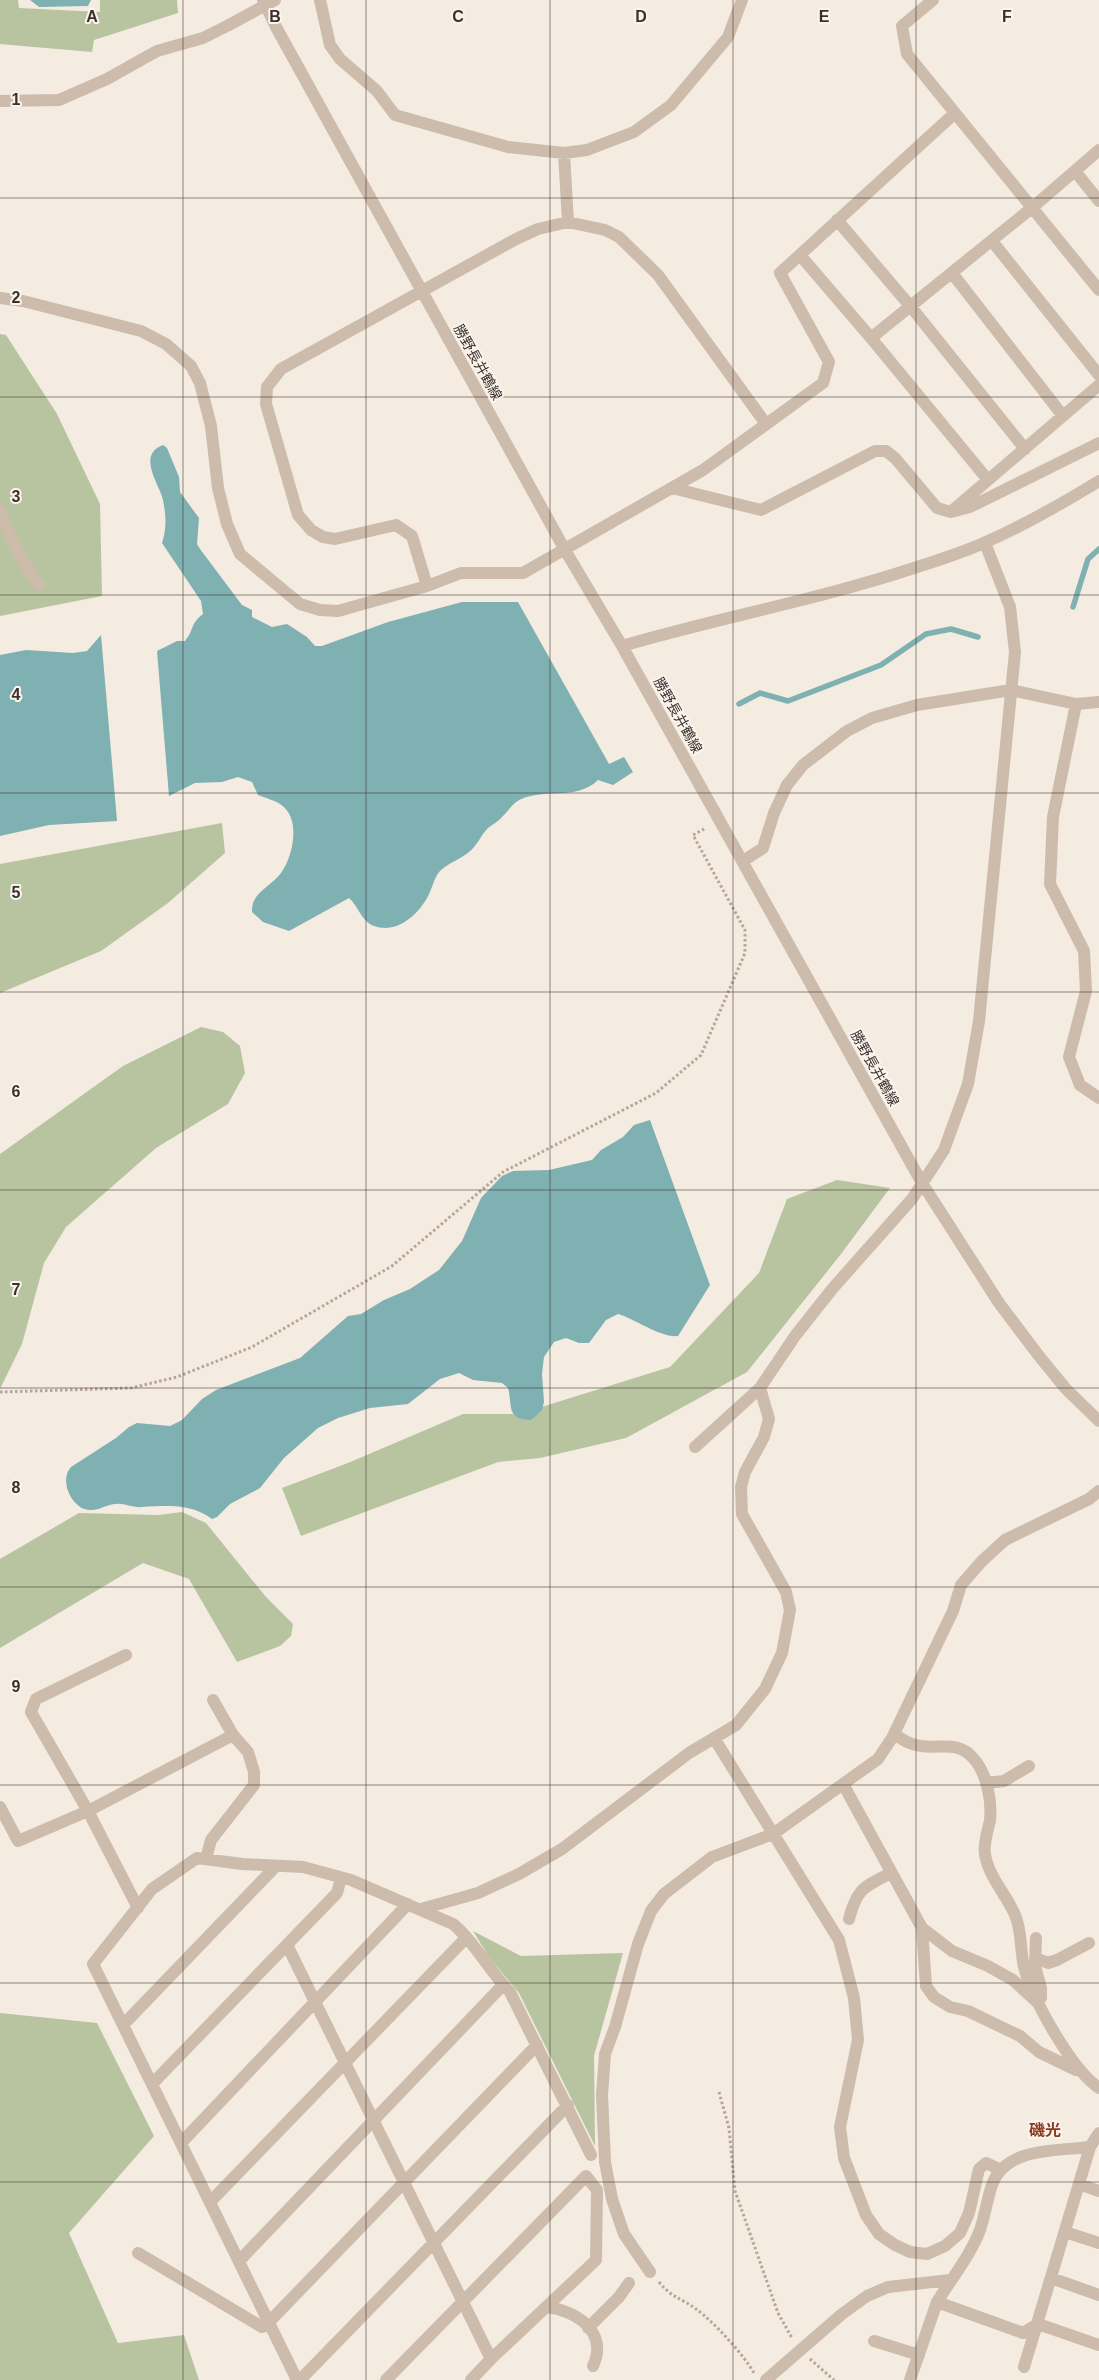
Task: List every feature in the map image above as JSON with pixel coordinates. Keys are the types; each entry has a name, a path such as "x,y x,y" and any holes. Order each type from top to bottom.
{"street":[{"name":"勝野長井鶴線","path":"263,0 276,27 565,550 622,646 922,1183 1010,1319 1060,1382 1098,1421"},
{"path":"0,101 59,100 107,79 157,52 203,38 275,0"},
{"path":"320,0 330,45 340,59 377,91 394,115 508,147 564,153 587,150 634,132 671,105 728,37 742,0"},
{"path":"933,0 902,26 906,54 1099,290"},
{"path":"0,298 23,301 141,332 166,344 191,366 200,383 210,426 218,488 226,524 240,554 300,604 320,610 338,611 427,586 461,574 523,573 703,470 823,383 829,362 780,273 955,113"},
{"path":"872,338 992,241 1099,150"},
{"path":"564,153 568,222"},
{"path":"1075,171 1099,201"},
{"path":"837,220 911,307 1025,449"},
{"path":"427,586 412,536 396,525 348,538 335,539 323,537 310,530 298,516 266,404 267,387 281,369 523,236 538,229 568,222 605,230 619,237 643,258 658,275 766,424"},
{"path":"992,241 1099,376"},
{"path":"800,255 872,338 988,480"},
{"path":"952,273 1063,416"},
{"path":"951,512 1099,385"},
{"path":"672,488 761,510 874,451 886,451 895,458 937,508 951,512 970,507 1099,443"},
{"path":"622,646 676,630 876,580 985,543 1066,502 1099,481"},
{"path":"0,510 22,560 39,585"},
{"path":"695,1447 760,1388 800,1329 833,1288 912,1199 944,1150 968,1084 979,1021 1012,690 1014,652 1010,607 985,543"},
{"path":"743,861 763,848 774,813 787,785 803,765 847,731 872,718 917,705 1012,690 1076,704 1099,702"},
{"path":"1076,704 1053,816 1050,884 1084,951 1086,991 1069,1057 1080,1085 1099,1098"},
{"path":"421,1909 478,1893 519,1874 562,1849 689,1753 736,1725 765,1689 782,1653 790,1610 786,1592 742,1514 741,1488 745,1472 764,1436 770,1419 760,1388"},
{"path":"650,2272 624,2234 612,2199 605,2162 602,2095 604,2054 615,2027 638,1944 651,1910 664,1894 712,1857 773,1834 878,1759 894,1734 953,1611 961,1585 982,1561 1005,1540 1089,1499 1099,1491"},
{"path":"126,1655 36,1699 32,1712 88,1811 138,1908"},
{"path":"206,1860 211,1840 254,1785 254,1772 248,1752 233,1735 213,1700"},
{"path":"894,1734 908,1743 923,1747 954,1746 973,1758 983,1772 990,1818 984,1852 988,1867 1005,1893 1016,1917 1024,1968 1040,2005 1069,2057 1099,2088"},
{"path":"0,1806 18,1841 88,1811 233,1735"},
{"path":"714,1738 839,1940 852,1990 858,2040 840,2127 844,2158 866,2214 879,2234 895,2246 910,2252 926,2254 945,2246 960,2233 969,2213 979,2169 986,2163 1001,2170"},
{"path":"986,1783 1004,1781 1029,1766"},
{"path":"843,1784 922,1928 952,1951 988,1966 1013,1980 1040,2005"},
{"path":"568,2105 298,2380 93,1964 152,1890 197,1858 304,1867 341,1878 421,1909 453,1924 462,1931 510,1992 568,2105 592,2155"},
{"path":"123,2025 276,1866"},
{"path":"849,1918 854,1898 868,1884 891,1873"},
{"path":"152,2084 337,1893 341,1878"},
{"path":"181,2143 408,1904"},
{"path":"922,1928 926,1986 934,1997 950,2007 968,2011 1020,2036 1039,2052 1083,2073"},
{"path":"210,2202 466,1938"},
{"path":"1036,1938 1035,1966 1041,1988 1040,2005"},
{"path":"1036,1958 1048,1963 1058,1960 1089,1943"},
{"path":"287,1945 492,2359"},
{"path":"239,2261 503,1985"},
{"path":"138,2253 262,2327 269,2322 537,2044"},
{"path":"1024,2367 1090,2147 1099,2133"},
{"path":"910,2380 937,2302 950,2280 968,2256 980,2230 992,2184 1001,2170 1016,2159 1031,2153 1090,2147"},
{"path":"386,2380 586,2176 597,2190 596,2260 471,2380"},
{"path":"1079,2184 1099,2191"},
{"path":"1065,2232 1099,2243"},
{"path":"1052,2278 1099,2295"},
{"path":"766,2380 842,2314 867,2296 888,2287 950,2280"},
{"path":"588,2328 619,2297 629,2283"},
{"path":"937,2302 1023,2333 1038,2324 1099,2345"},
{"path":"546,2307 562,2309 575,2315 596,2337 599,2353 593,2366"},
{"path":"874,2341 919,2355"}],"path":[{"path":"0,1392 131,1388 177,1377 252,1347 392,1266 503,1172 656,1093 701,1055 745,952 745,930 694,835 720,821"},
{"path":"719,2092 729,2128 735,2191 778,2313 798,2351 817,2363 834,2380"},
{"path":"650,2272 670,2295 697,2309 747,2361 758,2380"}],"green space":[{"path":"0,0 18,0 19,8 100,12 100,0 177,0 178,13 94,40 92,52 0,44"},
{"path":"0,334 6,335 57,414 100,504 102,596 0,616"},
{"path":"222,823 225,853 168,903 101,951 0,993 0,864"},
{"path":"201,1027 223,1032 240,1046 245,1073 228,1104 156,1148 66,1227 44,1263 22,1344 0,1389 0,1154 123,1066"},
{"path":"837,1180 890,1188 841,1254 747,1372 626,1438 540,1458 498,1462 301,1536 282,1488 348,1463 463,1414 519,1414 670,1367 759,1273 787,1199"},
{"path":"182,1512 206,1523 266,1597 293,1624 291,1636 280,1646 237,1662 189,1579 143,1563 0,1648 0,1559 79,1513 158,1515"},
{"path":"473,1931 521,1956 623,1953 594,2056 595,2146 519,1993 489,1957"},
{"path":"0,2013 97,2023 154,2136 69,2233 118,2343 184,2335 199,2380 0,2380"}],"water":[{"path":"30,0 91,0 88,6 39,7"},
{"path":"163,445 167,448 179,477 180,492 199,518 197,544 242,605 252,610 252,617 272,627 287,624 307,637 315,646 322,646 388,622 462,602 518,602 609,764 624,757 633,772 613,785 598,780 589,787 579,790 536,795 516,802 500,819 488,828 472,850 440,871 423,905 412,917 398,925 382,928 370,924 349,898 289,931 263,922 252,912 253,905 262,890 281,873 289,857 292,847 293,828 287,810 280,804 258,795 252,782 238,777 222,782 195,783 169,796 157,651 177,641 185,641 196,621 203,614 201,601 162,543 165,527 164,506 150,463 151,456 155,450"},
{"path":"101,635 117,821 49,825 0,836 0,655 26,650 73,653 87,651"},
{"path":"650,1120 710,1285 678,1336 664,1334 618,1314 606,1320 589,1343 579,1343 566,1338 554,1342 544,1357 542,1374 544,1402 542,1410 531,1420 517,1417 514,1414 508,1388 502,1383 473,1380 459,1373 440,1379 408,1404 370,1408 338,1418 318,1428 284,1458 260,1488 230,1504 217,1517 212,1519 195,1510 178,1507 139,1507 113,1504 96,1509 84,1509 69,1494 66,1480 67,1473 71,1467 116,1438 129,1427 137,1423 170,1426 182,1420 202,1399 216,1390 300,1358 348,1316 361,1314 384,1300 410,1289 439,1270 462,1241 481,1198 502,1176 513,1171 549,1170 592,1160 601,1150 623,1137 634,1125"}],"waterway":[{"path":"1073,607 1088,559 1099,549"},
{"path":"739,704 760,693 788,701 881,665 926,634 951,629 978,637"}],"district":[{"name":"磯光","path":"1045,2130"}]}
